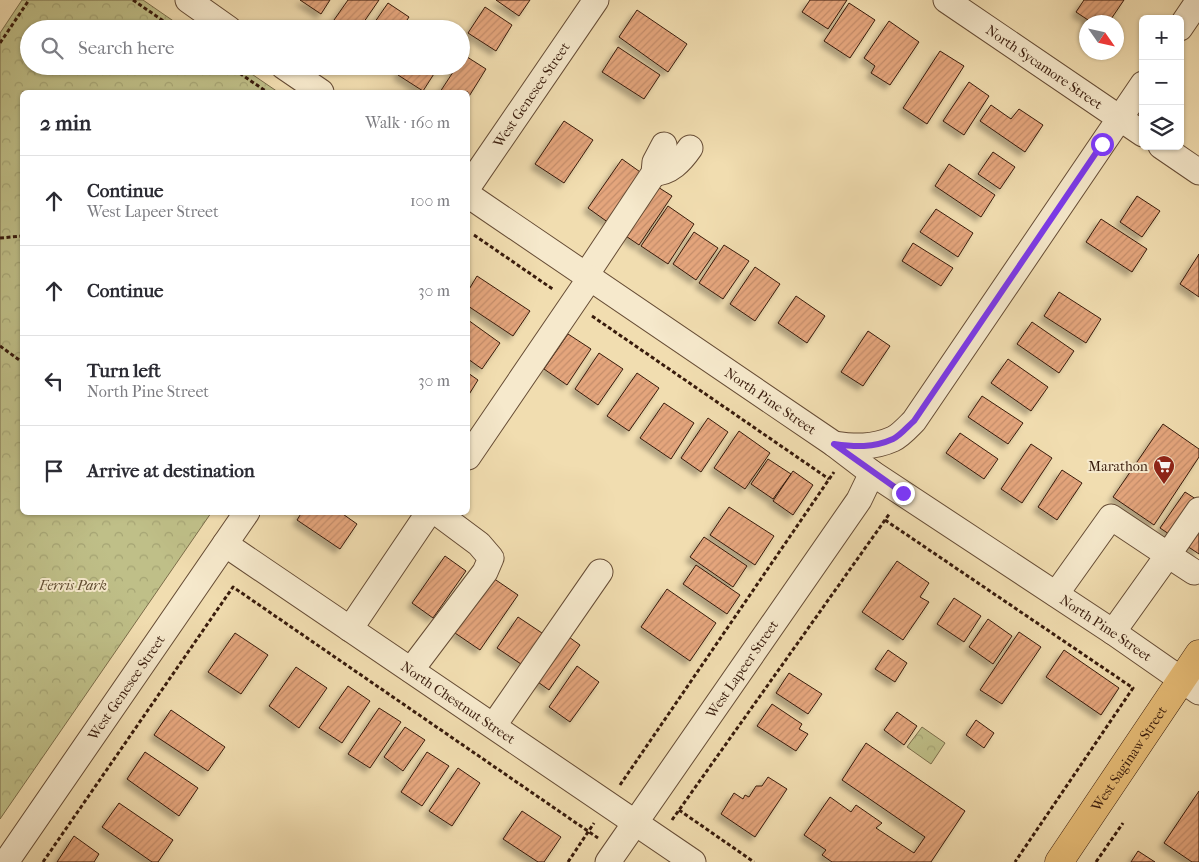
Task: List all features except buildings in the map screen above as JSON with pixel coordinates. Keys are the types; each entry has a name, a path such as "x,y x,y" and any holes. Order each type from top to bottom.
{"main road":[{"name":"West Saginaw Street","path":"1059,862 1129,761 1190,686 1199,654"}],"street":[{"path":"188,0 216,20"},
{"name":"West Genesee Street","path":"470,184 596,0"},
{"name":"North Sycamore Street","path":"946,0 1139,131"},
{"path":"1184,22 1199,0"},
{"path":"296,75 318,90"},
{"path":"840,449 871,446 894,439 914,421 1139,90"},
{"path":"470,454 573,302 654,173 655,162 664,145"},
{"path":"654,173 664,173 683,159 690,148"},
{"path":"1167,150 1199,172"},
{"name":"North Pine Street","path":"470,196 872,472 1113,632 1190,686"},
{"name":"West Lapeer Street","path":"613,856 859,500 872,472"},
{"path":"1113,632 1199,510"},
{"name":"West Genesee Street","path":"6,862 245,515"},
{"path":"350,629 428,515"},
{"path":"411,670 485,572 491,558 479,544 440,515"},
{"path":"1056,594 1111,517 1168,555 1197,571"},
{"name":"North Chestnut Street","path":"225,544 693,862"},
{"path":"494,725 600,572"}],"path":[{"path":"0,43 29,0"},
{"path":"133,0 161,20"},
{"path":"242,75 264,90"},
{"path":"474,235 829,479"},
{"path":"0,238 20,236"},
{"path":"0,346 20,361"},
{"path":"568,862 829,479 840,449"},
{"path":"659,839 903,493"},
{"path":"885,520 1133,688 1015,862"},
{"path":"43,862 233,587 589,832 613,856"},
{"path":"656,795 754,862"},
{"path":"1096,862 1123,823"}],"green space":[{"name":"Ferris Park","path":"22,0 143,0 172,20 20,20 20,75 253,75 275,90 20,90 20,515 210,515 0,819 0,33"},
{"path":"922,727 945,743 931,764 907,747"}],"place":[{"name":"Marathon","path":"1164,485"}],"route":[{"path":"903,493 834,444 858,447 871,446 894,439 914,421 1102,144"}]}
